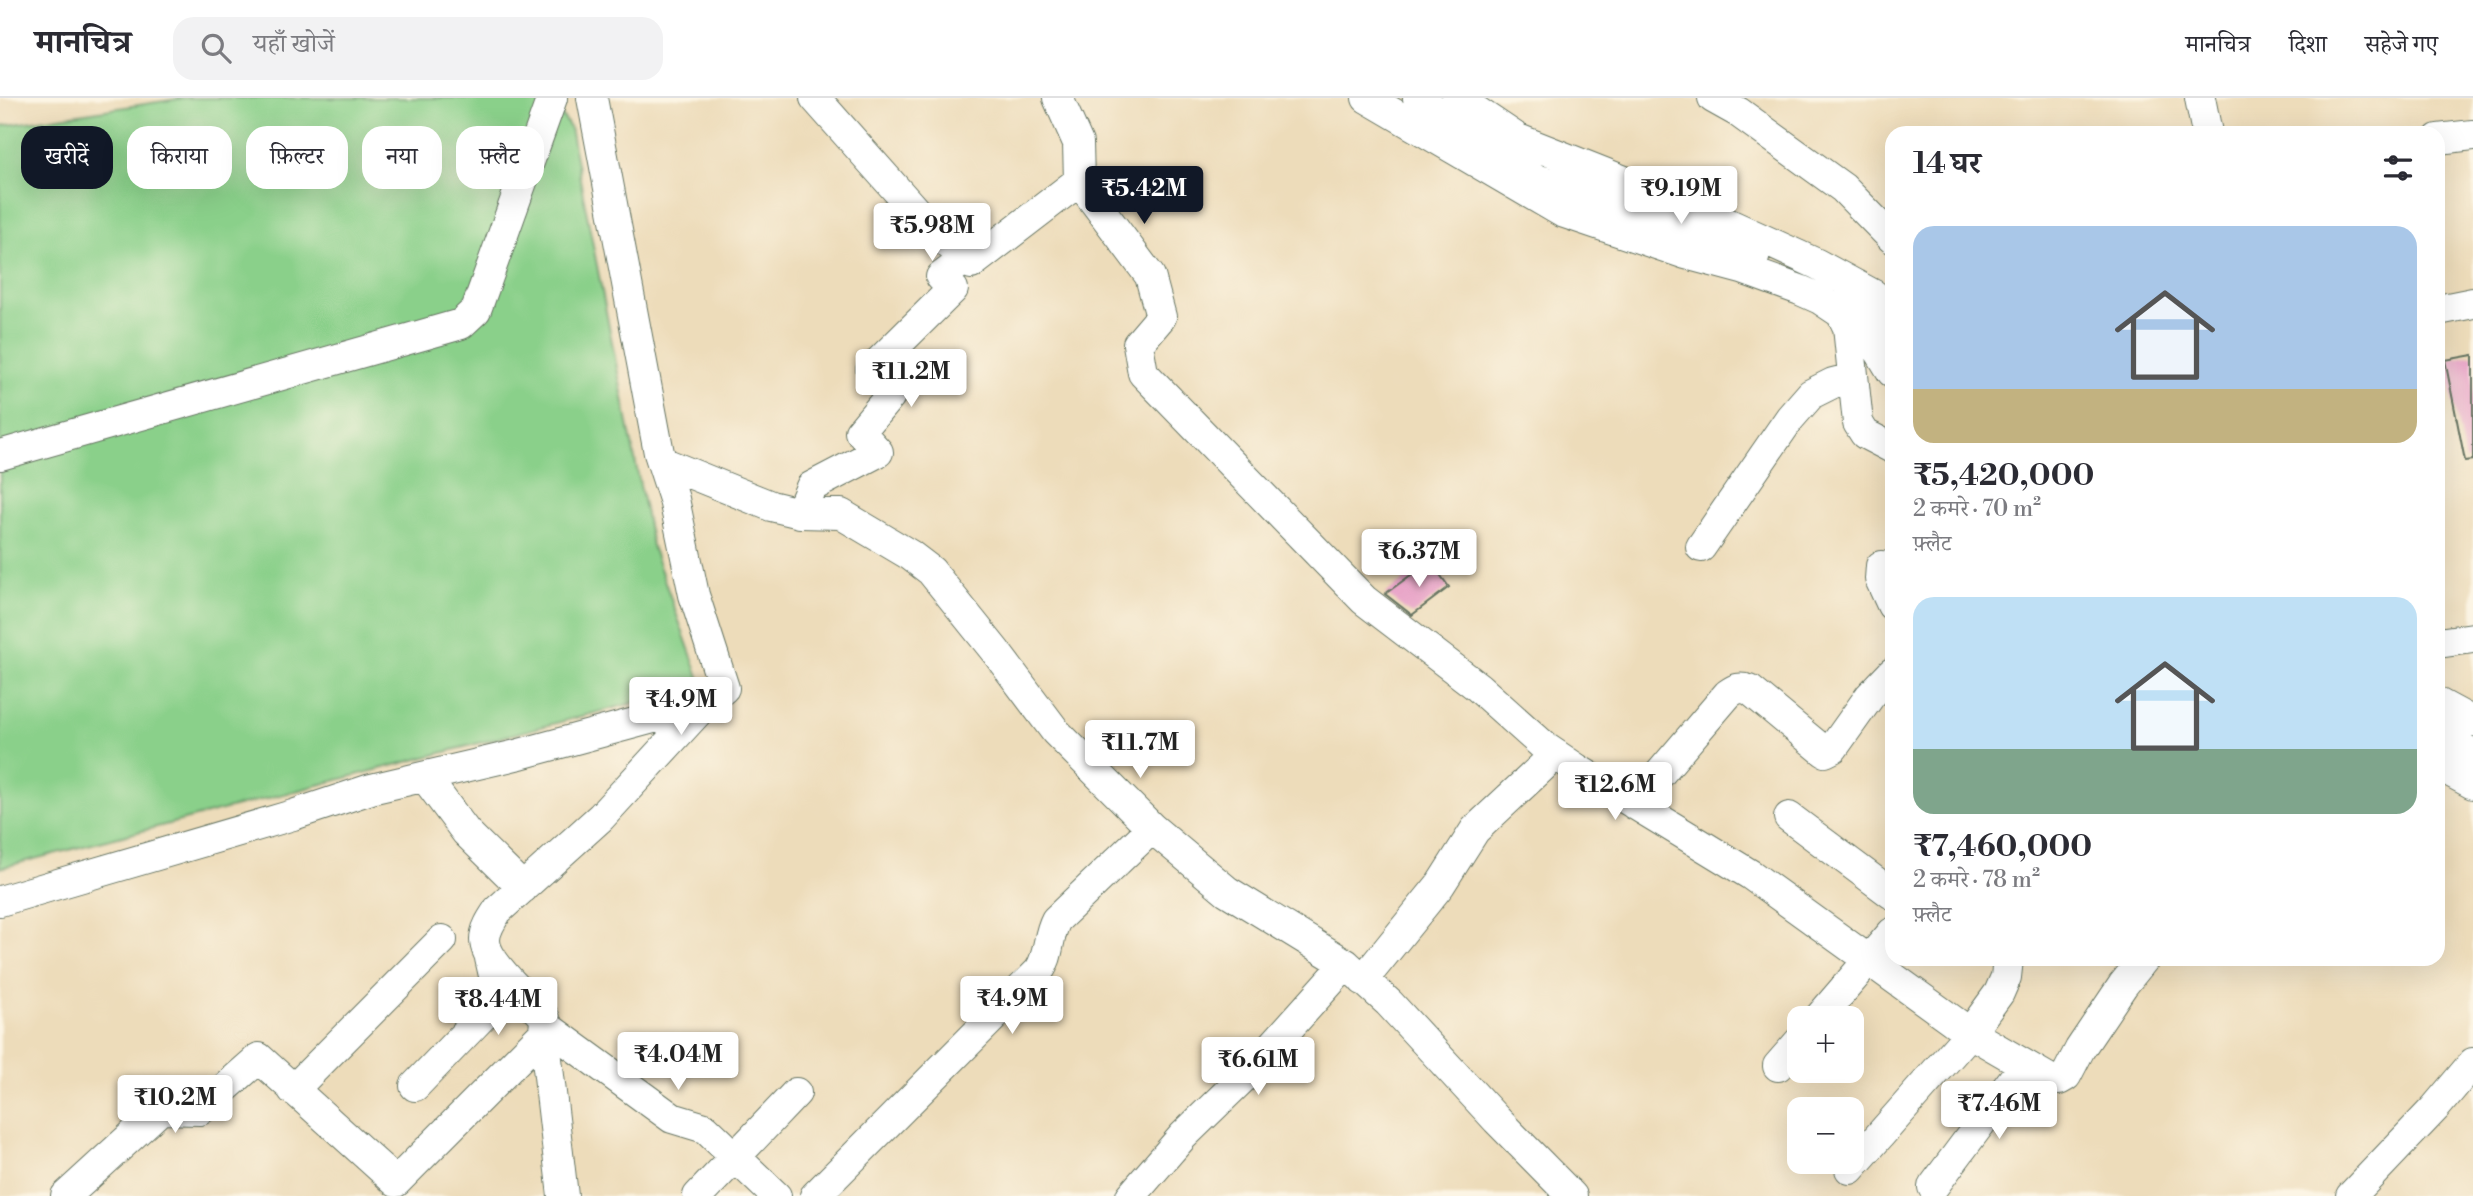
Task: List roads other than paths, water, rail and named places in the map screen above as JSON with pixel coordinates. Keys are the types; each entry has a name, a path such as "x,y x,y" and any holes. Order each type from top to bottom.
{"street":[{"path":"0,455 461,324 476,310 552,98"},
{"path":"415,1086 492,1006 497,989 486,950 486,932 498,910 601,817 705,704 724,688 694,595 674,499 662,462 592,98"},
{"path":"816,98 926,223 971,264 1079,181"},
{"path":"1058,98 1079,143 1079,181 1150,276 1161,317 1138,344 1143,373 1364,600 1478,687 1555,755 1751,875 1970,1033 2051,1080 2066,1076 2080,1049 2138,966"},
{"path":"1367,98 1496,176 1562,212 1686,254 1742,269 1820,299 1841,313 1848,327 1858,423 1872,439 1885,445"},
{"path":"1418,98 1536,179 1702,234 1840,300 1866,306"},
{"path":"1457,98 1518,139 1705,213 1817,264 1866,306 1885,318"},
{"path":"1713,98 1738,112 1843,188 1885,232"},
{"path":"2200,98 2206,126"},
{"path":"2445,138 2473,135"},
{"path":"800,513 811,487 878,452 860,432 890,396 871,370 953,289 941,277 965,259"},
{"path":"2445,309 2473,303"},
{"path":"1866,306 1885,354"},
{"path":"1701,547 1804,401 1811,394 1833,383 1853,378"},
{"path":"662,462 771,506 800,513 841,514 931,570 1056,732 1152,828 1227,891 1355,972 1389,1003 1497,1120 1572,1196"},
{"path":"1881,566 1880,579 1885,590"},
{"path":"2445,642 2473,638"},
{"path":"1634,804 1735,689 1742,687 1750,690 1825,752 1833,748 1870,696 1885,680"},
{"path":"0,901 293,815 371,789 516,755 705,704"},
{"path":"2445,707 2473,722"},
{"path":"2445,739 2473,755"},
{"path":"1131,1196 1183,1136 1355,972 1440,885 1475,830 1555,755"},
{"path":"2445,769 2473,784"},
{"path":"425,776 466,832 523,888"},
{"path":"1788,817 1885,889"},
{"path":"815,1196 1039,971 1047,958 1056,920 1152,828"},
{"path":"293,1090 442,940"},
{"path":"1830,1006 1885,942"},
{"path":"490,958 542,1014 563,1196"},
{"path":"1864,1153 1970,1033 1999,993 2007,966"},
{"path":"545,1029 672,1118 705,1128 776,1196"},
{"path":"66,1196 161,1110 200,1110 259,1058 396,1191 545,1029"},
{"path":"1778,1066 1787,1056"},
{"path":"1933,1187 2024,1065"},
{"path":"2351,1196 2469,1074"},
{"path":"698,1196 796,1093"}]}
